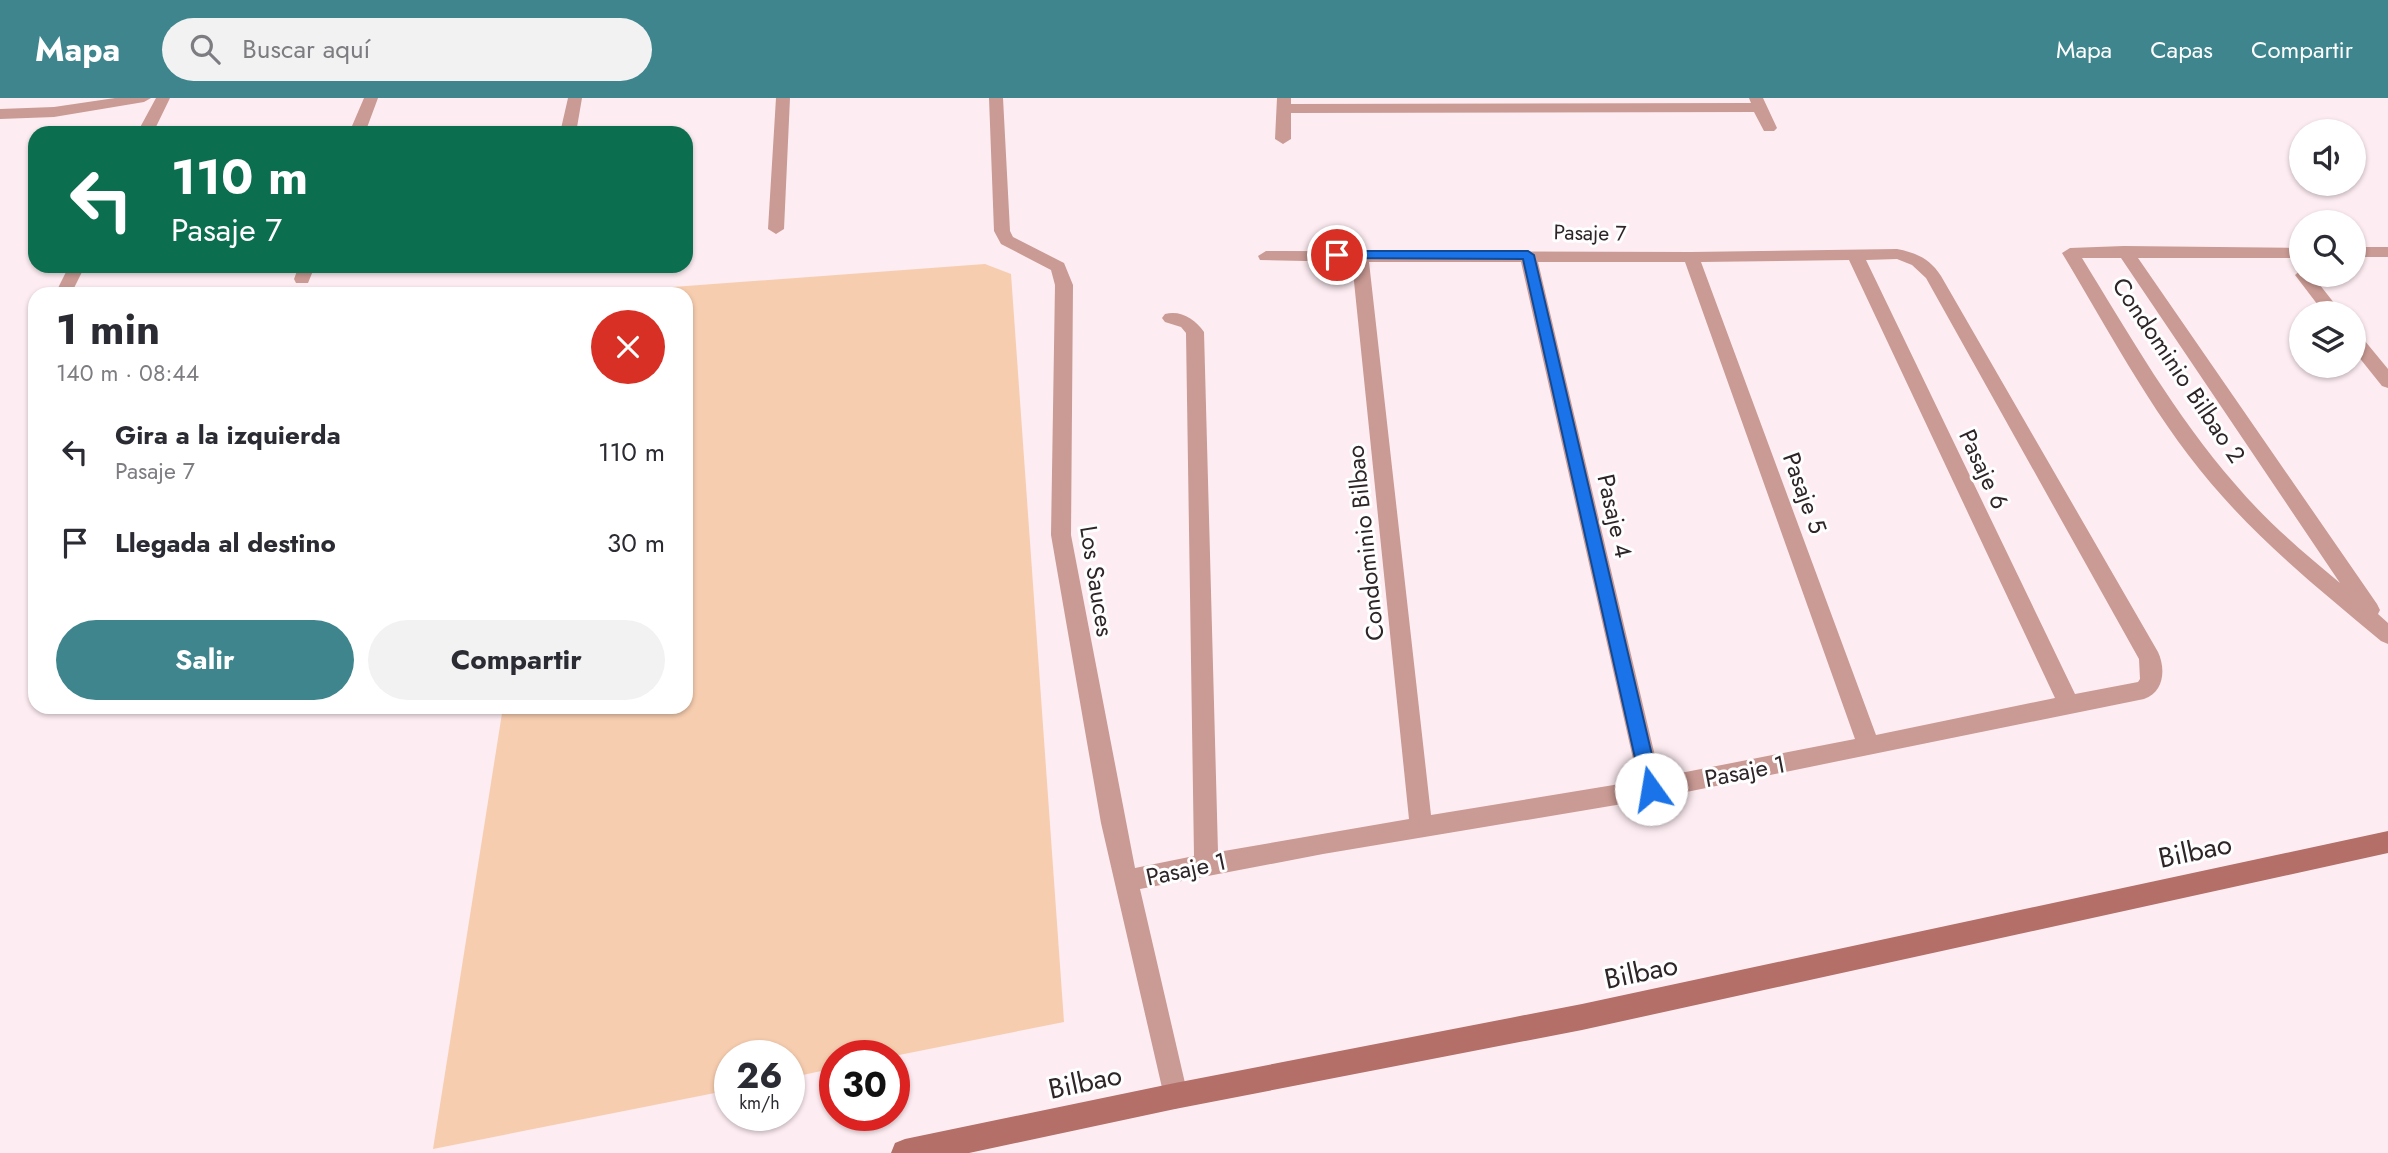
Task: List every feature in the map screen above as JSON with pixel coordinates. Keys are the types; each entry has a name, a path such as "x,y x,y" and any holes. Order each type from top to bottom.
{"street":[{"path":"0,114 54,112 144,98"},
{"path":"149,126 163,98"},
{"path":"360,126 371,98"},
{"path":"569,126 575,98"},
{"path":"776,229 783,98"},
{"name":"Los Sauces","path":"996,98 1002,230 1007,240 1058,268 1064,285 1061,535 1110,809 1175,1096"},
{"path":"1283,139 1284,103 1758,102 1769,128"},
{"name":"Condominio Bilbao 2","path":"2124,251 2387,633"},
{"path":"2366,253 2388,252"},
{"name":"Condominio Bilbao 2","path":"2289,253 2070,253 2185,436 2229,491 2279,543 2387,633"},
{"name":"Condominio Bilbao","path":"1360,255 1421,826"},
{"name":"Pasaje 4","path":"1528,255 1651,789"},
{"name":"Pasaje 6","path":"1855,255 2069,704"},
{"name":"Pasaje 7","path":"1266,256 1913,257"},
{"name":"Pasaje 5","path":"1691,257 1869,747"},
{"name":"Pasaje 6","path":"1913,257 1927,267 1933,276 2150,658 2151,682"},
{"name":"Condominio Bilbao 2","path":"2312,287 2323,301"},
{"path":"1171,318 1187,323 1195,332 1206,864"},
{"path":"2366,354 2388,382"},
{"name":"Pasaje 1","path":"1126,881 1421,826 1651,789 1869,747 2144,690 2151,682"},
{"name":"Bilbao","path":"905,1153 1175,1096 1582,1017 2388,842"}],"shaded area":[{"path":"985,264 1011,274 1064,1022 910,1053 910,1040 819,1040 819,1071 805,1075 805,1040 714,1040 714,1093 433,1149 502,714 693,714 693,287 673,287"}],"route":[{"path":"1337,255 1528,255 1651,789"}]}
